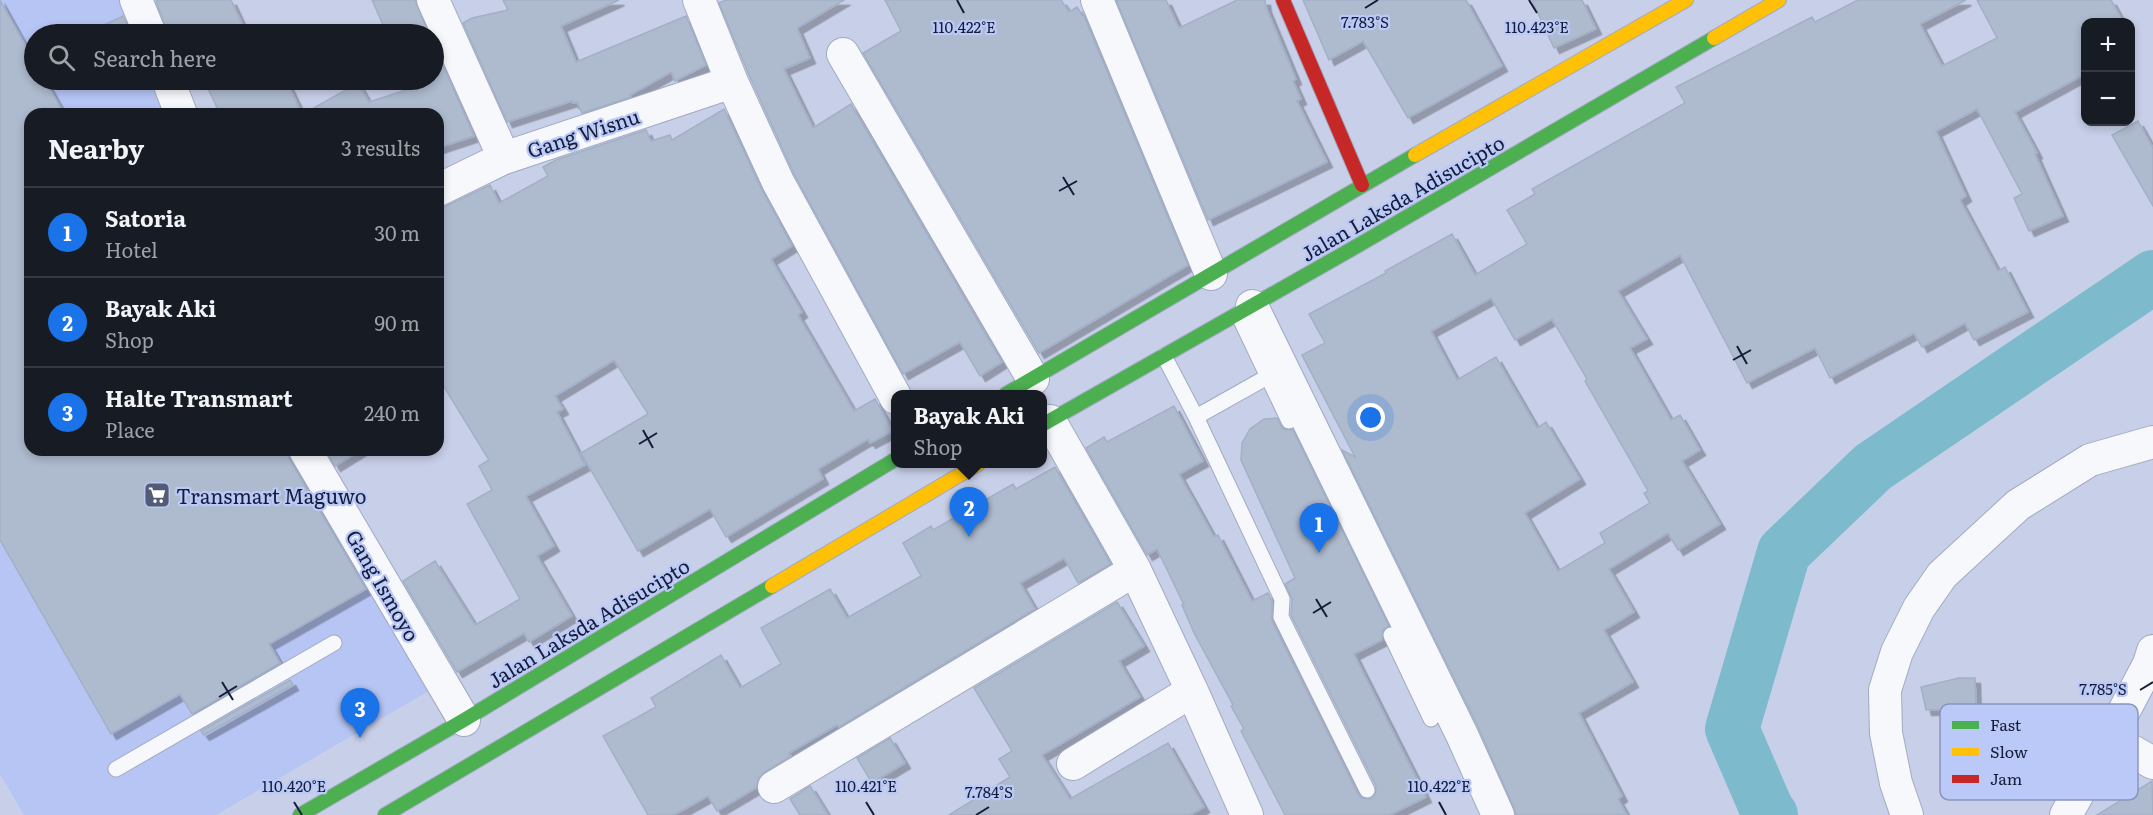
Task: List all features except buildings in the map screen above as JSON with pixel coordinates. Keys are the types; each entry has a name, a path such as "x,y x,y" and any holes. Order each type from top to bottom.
{"main road":[{"path":"1283,0 1362,185"},
{"name":"Jalan Laksda Adisucipto","path":"1013,390 1362,185 1686,0"},
{"name":"Jalan Laksda Adisucipto","path":"1047,422 1779,0"},
{"name":"Jalan Laksda Adisucipto","path":"300,815 464,720 891,462"},
{"path":"385,815 971,468"}],"street":[{"path":"136,0 146,24"},
{"path":"433,0 444,24"},
{"path":"699,0 732,82 778,182 892,390"},
{"path":"1097,0 1211,274"},
{"path":"444,24 504,158"},
{"path":"843,54 1033,379"},
{"name":"Gang Wisnu","path":"444,187 504,158 732,82"},
{"path":"172,90 179,108"},
{"path":"1245,310 1462,735 1498,815"},
{"path":"1047,425 1134,570 1192,691 1247,815"},
{"path":"1906,815 1896,783 1886,733 1885,690 1897,652 1919,608 1942,575 2018,505 2090,460 2153,442"},
{"name":"Gang Ismoyo","path":"309,456 464,720"},
{"path":"774,787 1134,570"},
{"path":"2127,704 2153,651"},
{"path":"1073,764 1192,691"},
{"path":"2138,754 2153,763"},
{"path":"2066,815 2074,800"}],"lane":[{"path":"1647,0 1656,17"},
{"path":"1245,310 1269,376 1289,421"},
{"path":"1164,356 1196,417 1282,599 1281,617 1367,790"},
{"path":"1196,417 1269,376"},
{"path":"1391,635 1431,719"},
{"path":"116,769 334,643"}],"shaded area":[{"name":"Transmart Maguwo","path":"0,0 121,0 131,24 24,24 24,90 156,90 164,108 24,108 24,456 299,456 434,688 216,815 24,815 0,774"}],"waterway":[{"path":"1771,815 1732,729 1784,552 1873,467 2153,277"}],"traffic: fast":[{"path":"1047,422 1357,246 1714,38"},
{"path":"1013,390 1415,155"},
{"path":"300,815 464,720 891,462"},
{"path":"385,815 772,586"}],"traffic: slow":[{"path":"1415,155 1686,0"},
{"path":"1714,38 1779,0"},
{"path":"772,586 971,468"}],"traffic: jam":[{"path":"1283,0 1362,185"}],"place":[{"name":"Transmart Maguwo","path":"157,495"},
{"name":"Bayak Aki","path":"969,537"},
{"name":"Satoria","path":"1319,553"},
{"name":"Halte Transmart","path":"360,738"}]}
